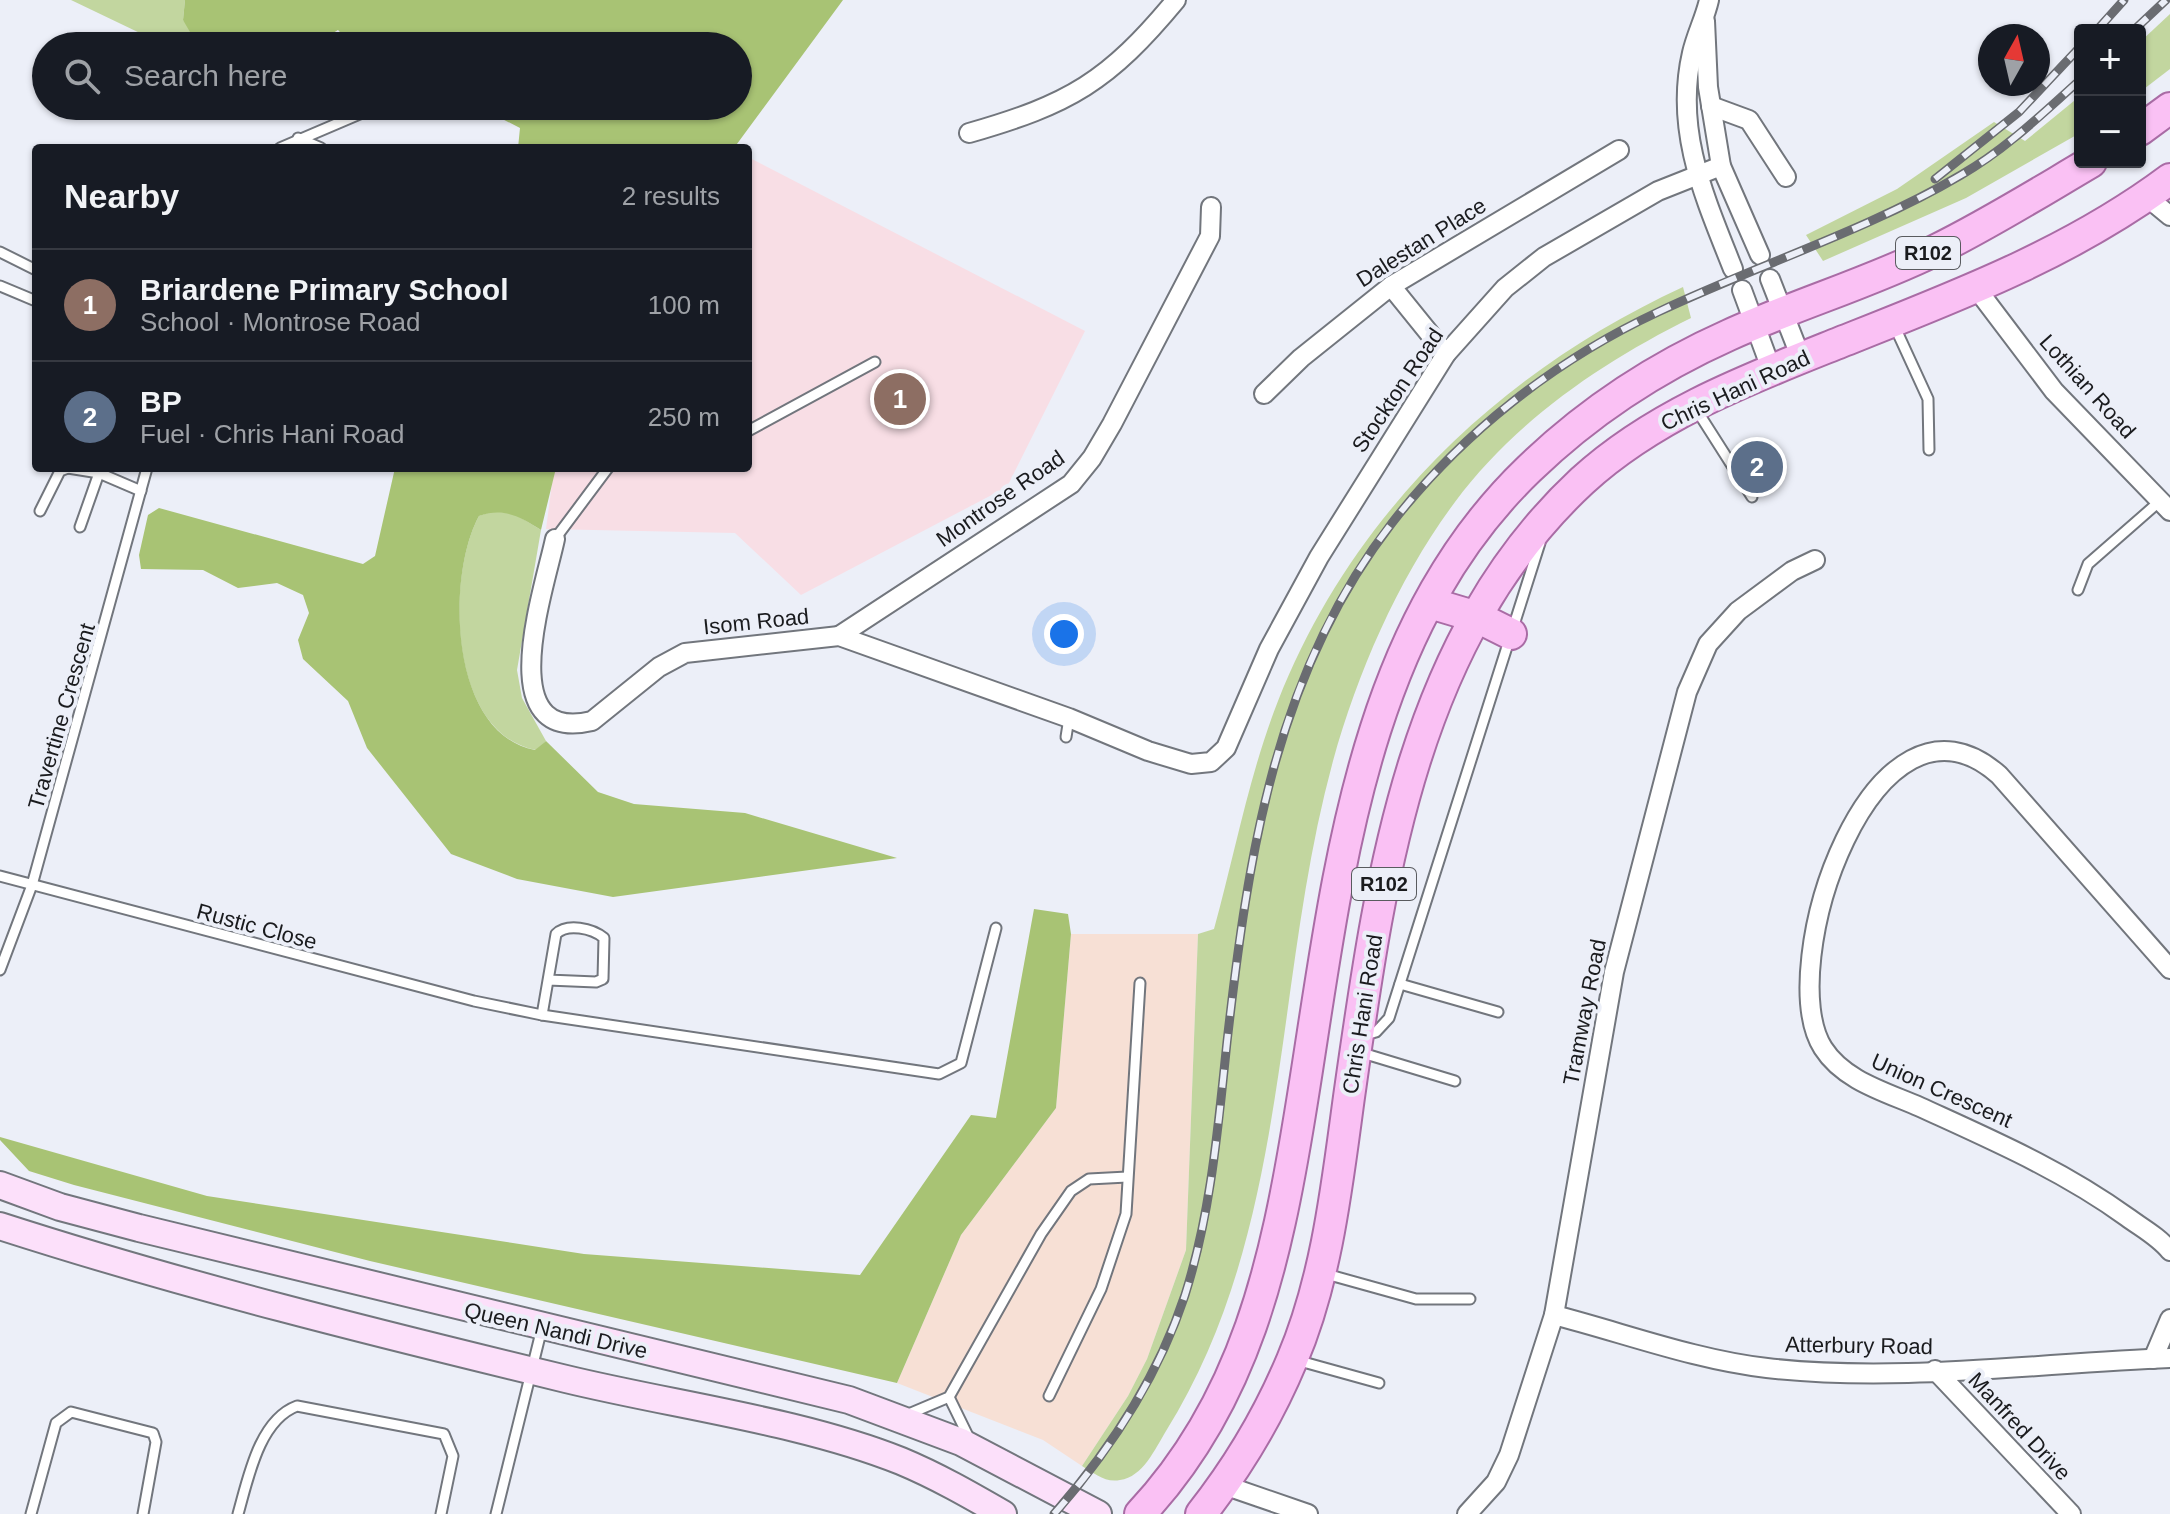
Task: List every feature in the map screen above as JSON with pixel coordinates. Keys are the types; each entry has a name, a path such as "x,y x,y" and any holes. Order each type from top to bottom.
{"main road":[{"path":"2146,126 2170,108"},
{"name":"Chris Hani Road","path":"1140,1514 1198,1436 1252,1327 1284,1215 1345,838 1364,765 1394,676 1430,603 1490,511 1529,469 1592,414 1655,372 1755,324 1935,251 2080,168"},
{"name":"Chris Hani Road","path":"1201,1514 1224,1485 1292,1359 1319,1272 1336,1187 1357,1044 1400,806 1423,731 1452,661 1503,573 1550,513 1585,479 1620,452 1694,406 1801,358 1976,288 2071,241 2158,188"},
{"path":"1430,603 1477,617 1511,634"},
{"path":"1320,990 1329,1015 1357,1044"},
{"path":"0,1171 10,1189"},
{"name":"Queen Nandi Drive","path":"10,1189 139,1228 542,1328 781,1383 901,1417 974,1450 1098,1514"},
{"name":"Queen Nandi Drive","path":"0,1226 144,1272 530,1370 832,1439 900,1461 956,1486 1003,1514"},
{"path":"0,1246 45,1241"}],"street":[{"path":"969,133 1030,115 1082,91 1104,76 1176,0"},
{"path":"1707,9 1711,106 1721,166 1760,255"},
{"path":"1707,9 1692,51 1685,116 1695,174 1733,269"},
{"path":"1711,106 1749,120 1786,177"},
{"name":"Dalestan Place","path":"1264,394 1301,358 1391,286 1619,150"},
{"name":"Stockton Road","path":"1226,748 1269,649 1319,557 1446,354 1505,288 1531,266 1634,204 1695,174 1721,166"},
{"path":"2158,188 2170,216"},
{"name":"Montrose Road","path":"839,636 1071,484 1092,458 1210,236 1211,207"},
{"path":"1770,279 1801,358"},
{"path":"1391,286 1446,354"},
{"name":"Lothian Road","path":"1976,288 2054,391 2165,506"},
{"path":"1742,290 1772,371"},
{"name":"Isom Road","path":"555,539 528,665 531,690 542,711 558,720 578,725 592,721 659,667 685,653 839,636 1068,727 1191,764 1211,762 1226,748"},
{"name":"Tramway Road","path":"1467,1514 1496,1482 1509,1455 1554,1315 1607,1002 1687,692 1708,644 1738,611 1792,571 1815,560"},
{"name":"Union Crescent","path":"2170,969 1999,775 1984,762 1966,754 1945,752 1908,763 1880,782 1850,829 1824,896 1810,996 1811,1015 1821,1045 1848,1074 2049,1166 2098,1196 2170,1251"},
{"name":"Atterbury Road","path":"1554,1315 1763,1367 1935,1370 2161,1358"},
{"path":"2161,1358 2170,1319"},
{"name":"Manfred Drive","path":"1935,1370 2071,1514"},
{"path":"1224,1485 1308,1514"}],"lane":[{"path":"287,144 344,120"},
{"path":"298,138 312,144"},
{"path":"0,252 32,268"},
{"path":"0,286 32,299"},
{"path":"1893,322 1928,399 1929,450"},
{"path":"752,429 875,362"},
{"path":"1694,406 1752,497"},
{"path":"40,511 60,472"},
{"path":"95,472 141,491"},
{"name":"Travertine Crescent","path":"0,970 32,885 146,472"},
{"path":"555,539 605,472"},
{"path":"80,527 99,473"},
{"path":"2078,590 2088,564 2165,506"},
{"path":"1357,1044 1376,1032 1389,1018 1550,513"},
{"name":"Rustic Close","path":"0,876 474,1001 542,1015 939,1074 961,1063 996,928"},
{"path":"542,1015 548,980 559,930 568,927 596,932 604,938 603,979 596,982 548,980"},
{"path":"1049,1396 1101,1289 1126,1214 1140,983"},
{"path":"1400,984 1498,1012"},
{"path":"1357,1044 1455,1081"},
{"path":"901,1417 949,1397 1041,1234 1071,1191 1089,1179 1127,1177"},
{"path":"1319,1272 1416,1299 1470,1299"},
{"path":"496,1514 542,1328"},
{"path":"1292,1359 1379,1383"},
{"path":"949,1397 974,1450"},
{"path":"238,1514 252,1467 277,1417 297,1406 444,1434 453,1456 441,1514"},
{"path":"31,1514 56,1423 71,1412 153,1433 156,1442 143,1514"}],"shaded area":[{"path":"752,159 1085,331 1007,487 801,595 735,533 546,529 553,472 752,472"},
{"path":"1071,934 1198,934 1186,1250 1147,1359 1128,1396 1082,1466 1043,1440 897,1383 961,1235 1056,1108"}],"green space":[{"path":"71,0 185,0 183,20 197,32 138,32"},
{"path":"185,0 843,0 737,144 518,144 520,128 504,120 752,120 752,32 190,32 183,20"},
{"path":"2170,14 2170,69 2146,87 2146,36"},
{"path":"2074,101 2074,136 1966,198 1823,261 1806,235 1897,189 1994,122 2025,141"},
{"path":"1683,287 1691,318 1593,374 1505,445 1455,502 1398,593 1368,659 1333,761 1313,846 1274,1104 1258,1189 1237,1272 1207,1353 1153,1454 1142,1468 1128,1478 1115,1481 1100,1477 1082,1466 1128,1396 1147,1359 1186,1250 1198,934 1214,929 1268,729 1309,633 1347,569 1391,510 1440,455 1494,405 1553,361 1616,321"},
{"path":"394,472 555,472 541,530 519,517 488,513 479,516 468,543 462,576 462,650 471,685 485,715 507,738 535,750 546,741 598,792 634,804 745,813 897,858 613,897 517,879 451,854 367,748 348,701 303,659 298,640 309,613 303,595 277,583 238,588 203,570 141,569 139,555 148,515 159,508 363,564 375,556"},
{"path":"493,511 515,514 541,530 517,670 522,698 546,741 536,750 507,738 485,715 471,685 462,650 459,612 468,543 479,516"},
{"path":"1034,909 1068,914 1071,934 1056,1108 961,1235 897,1383 370,1261 74,1185 29,1171 0,1140 0,1137 207,1196 584,1254 860,1275 971,1115 996,1118"}],"railway":[{"path":"2102,24 2124,0"},
{"path":"2140,24 2166,0"},
{"path":"1935,179 2019,112 2074,53"},
{"path":"1054,1514 1095,1464 1131,1411 1161,1355 1185,1295 1207,1201 1245,904 1273,770 1293,705 1319,642 1352,581 1392,523 1448,459 1512,402 1547,376 1620,331 1658,312 1849,231 1925,195 1993,154 2074,85"}],"place":[{"name":"Briardene Primary School","path":"900,399"},
{"name":"BP","path":"1757,467"}]}
